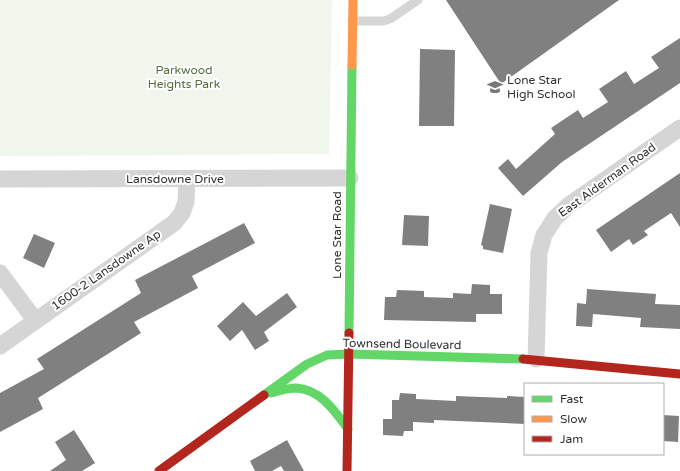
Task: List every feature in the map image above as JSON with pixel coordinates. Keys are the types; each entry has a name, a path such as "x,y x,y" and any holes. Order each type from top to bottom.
{"street":[{"name":"Lone Star Road","path":"347,471 353,0"},
{"name":"East Alderman Road","path":"536,359 539,253 544,235 555,218 569,205 680,128"},
{"name":"Lansdowne Drive","path":"0,179 350,178"},
{"name":"1600-2 Lansdowne Ap","path":"0,346 174,223 182,213 186,202 187,179"},
{"path":"0,273 35,320"},
{"name":"Townsend Boulevard","path":"159,471 307,364 327,355 348,354 536,359 680,374"},
{"path":"266,394 295,388 318,395 331,406 348,429"}],"lane":[{"path":"352,21 390,19 418,0"}],"green space":[{"name":"Parkwood Heights Park","path":"0,0 332,0 329,154 0,156"}],"building":[{"path":"446,0 619,0 501,84"},
{"path":"680,38 680,83 562,162 523,196 498,168 508,159 516,169 555,134 551,128 578,110 583,118 608,102 599,89 626,71 634,84 659,68 651,57"},
{"path":"420,49 455,50 454,126 419,126"},
{"path":"680,173 680,227 671,213 644,231 648,235 633,245 629,239 611,252 596,230"},
{"path":"490,204 512,209 503,253 483,249 483,246 481,245"},
{"path":"404,215 429,216 428,246 402,245"},
{"path":"244,223 255,243 192,276 198,288 134,322 141,333 38,398 43,409 0,432 0,393 44,369 37,359 141,293 135,280"},
{"path":"34,234 55,243 44,268 23,258"},
{"path":"472,284 490,285 490,294 502,294 502,314 476,314 476,322 384,320 385,297 396,297 397,290 424,291 424,297 453,298 453,293 471,294"},
{"path":"587,289 656,294 655,304 680,305 680,329 640,327 641,318 593,314 592,327 576,326 577,303 586,304"},
{"path":"287,293 297,307 264,332 269,341 255,350 242,330 230,341 217,326 243,302 256,316"},
{"path":"400,393 416,394 416,399 456,401 456,396 507,398 507,396 524,397 524,424 434,420 434,423 413,422 413,431 404,431 403,436 383,435 383,419 392,419 392,400 399,400"},
{"path":"664,415 679,416 678,442 664,441"},
{"path":"74,430 95,463 82,471 50,471 66,460 55,442"},
{"path":"287,440 304,471 284,471 281,466 272,471 255,471 250,461"}],"traffic: fast":[{"path":"349,333 352,65"},
{"path":"264,395 307,364 327,355 349,354 523,359"},
{"path":"271,393 296,388 305,389 312,392 332,408 348,429"}],"traffic: slow":[{"path":"352,65 353,0"}],"traffic: jam":[{"path":"347,471 349,333"},
{"path":"523,359 680,374"},
{"path":"159,471 264,395"}],"place":[{"name":"Lone Star High School","path":"495,87"}]}
